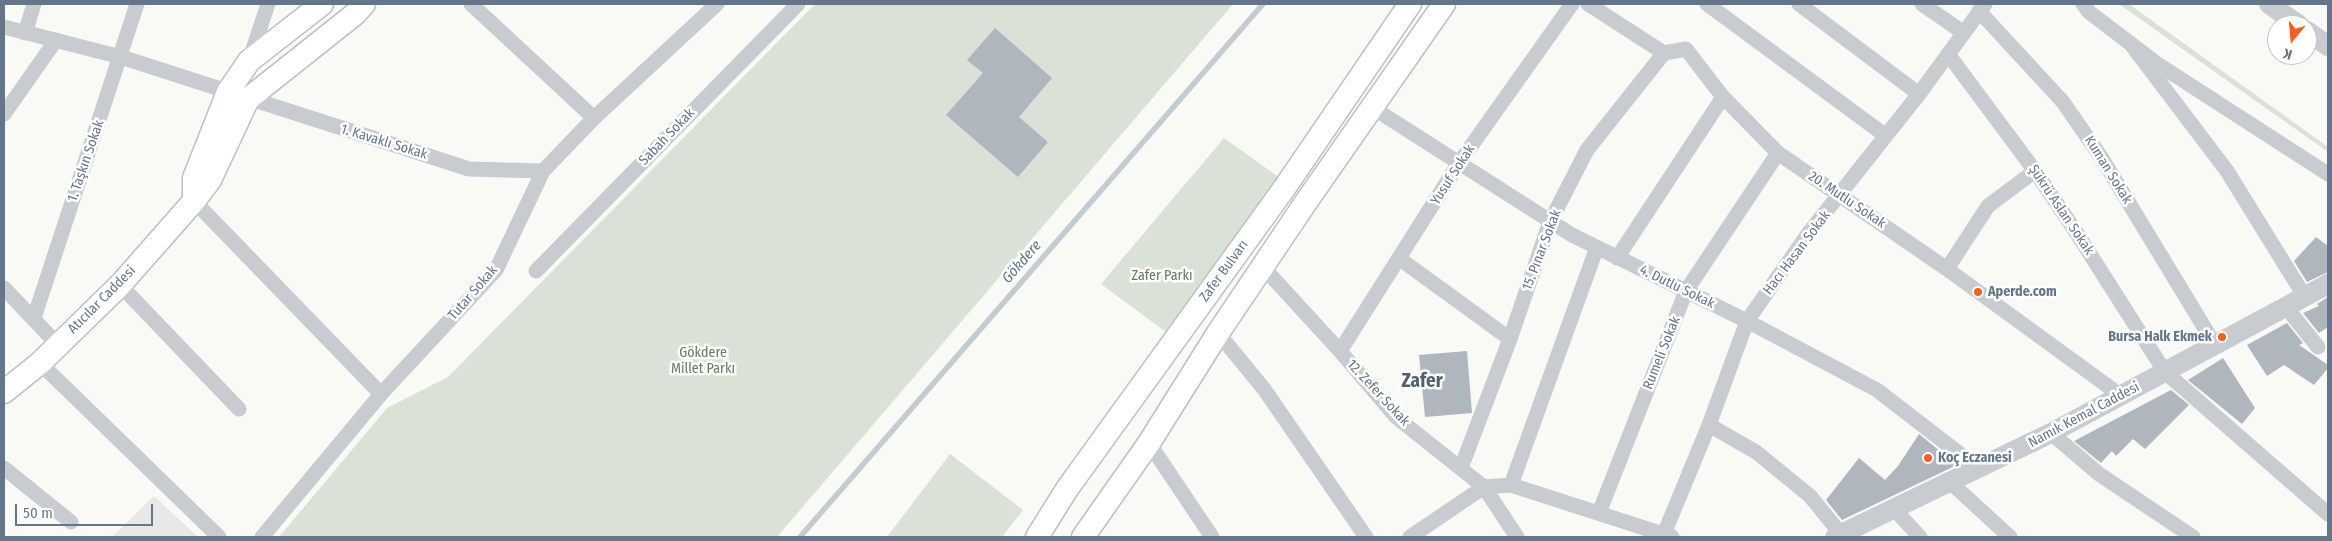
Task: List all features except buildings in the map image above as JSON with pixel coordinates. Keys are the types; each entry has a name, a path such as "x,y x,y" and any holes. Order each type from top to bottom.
{"main road":[{"name":"Atıcılar Caddesi","path":"4,392 40,362 120,285 194,201 210,180 249,62 322,4"},
{"name":"Atıcılar Caddesi","path":"238,96 355,14 364,4"},
{"name":"Zafer Bulvarı","path":"1037,537 1067,489 1282,190 1410,4"},
{"name":"Zafer Bulvarı","path":"1084,537 1149,443 1262,266 1444,4"}],"street":[{"path":"25,33 34,4"},
{"name":"1. Taşkın Sokak","path":"34,318 121,58 137,4"},
{"path":"249,62 268,4"},
{"path":"471,4 594,118"},
{"name":"Tutar Sokak","path":"262,537 381,394 496,270 543,171 594,118 717,4"},
{"name":"Sabah Sokak","path":"536,271 798,4"},
{"name":"Yusuf Sokak","path":"1340,351 1459,163 1572,4"},
{"path":"1588,4 1664,53"},
{"path":"1707,4 1886,136"},
{"path":"1799,4 1920,94"},
{"path":"1922,4 1964,33"},
{"path":"2083,4 2089,12 2156,63 2328,174"},
{"path":"2269,4 2285,15"},
{"name":"Hacı Hasan Sokak","path":"1669,536 1747,320 1808,234 1920,94 1982,8"},
{"name":"Kuman Sokak","path":"1982,8 2063,102 2101,157 2215,345"},
{"name":"1. Kavaklı Sokak","path":"4,27 121,58 469,169 543,171"},
{"path":"2317,38 2328,46"},
{"path":"4,114 56,40"},
{"path":"2130,44 2227,171 2305,296"},
{"name":"20. Mutlu Sokak","path":"1664,53 1686,50 1723,97 1778,153 1947,269 2120,395"},
{"name":"15. Pınar Sokak","path":"1461,468 1510,339 1550,222 1587,150 1664,53"},
{"name":"Şükrü Aslan Sokak","path":"1948,54 2035,171 2165,372 2328,514"},
{"path":"1617,258 1723,97"},
{"name":"4. Dutlu Sokak","path":"1373,108 1550,222 1617,258 1747,320 1877,390 1978,468"},
{"name":"Rumeli Sokak","path":"1599,513 1686,291 1778,153"},
{"path":"1947,269 1988,206 2035,171"},
{"path":"194,201 381,394"},
{"path":"1512,485 1597,248"},
{"path":"1400,259 1510,339"},
{"name":"12. Zefer Sokak","path":"1262,266 1340,351 1396,417 1484,487 1517,537"},
{"name":"Namık Kemal Caddesi","path":"1838,536 2051,433 2328,284"},
{"path":"120,285 239,409"},
{"path":"4,288 58,345"},
{"path":"2286,307 2318,346"},
{"path":"1218,333 1264,390 1366,537"},
{"path":"40,362 219,537"},
{"path":"1709,425 1756,452 1810,496 1838,536"},
{"path":"2051,433 2099,474 2193,537"},
{"path":"1149,443 1212,537"},
{"path":"4,468 71,522"},
{"path":"1950,482 2010,537"},
{"path":"1410,537 1484,487 1512,485 1669,536"},
{"path":"1894,509 1920,537"}],"shaded area":[{"path":"154,496 198,537 112,537"}],"green space":[{"name":"Gökdere Millet Parkı","path":"815,4 1233,4 777,537 279,537 387,408 448,377"},
{"path":"2119,4 2129,4 2328,147 2328,152"},
{"name":"Zafer Parkı","path":"1224,138 1280,178 1170,335 1101,284"},
{"path":"950,454 1023,510 1002,537 887,537"}],"waterway":[{"name":"Gökdere","path":"800,537 1263,4"}],"place":[{"name":"Aperde.com","path":"1978,292"},
{"name":"Bursa Halk Ekmek","path":"2222,337"},
{"name":"Koç Eczanesi","path":"1928,458"}],"district":[{"name":"Zafer","path":"1422,382"}]}
